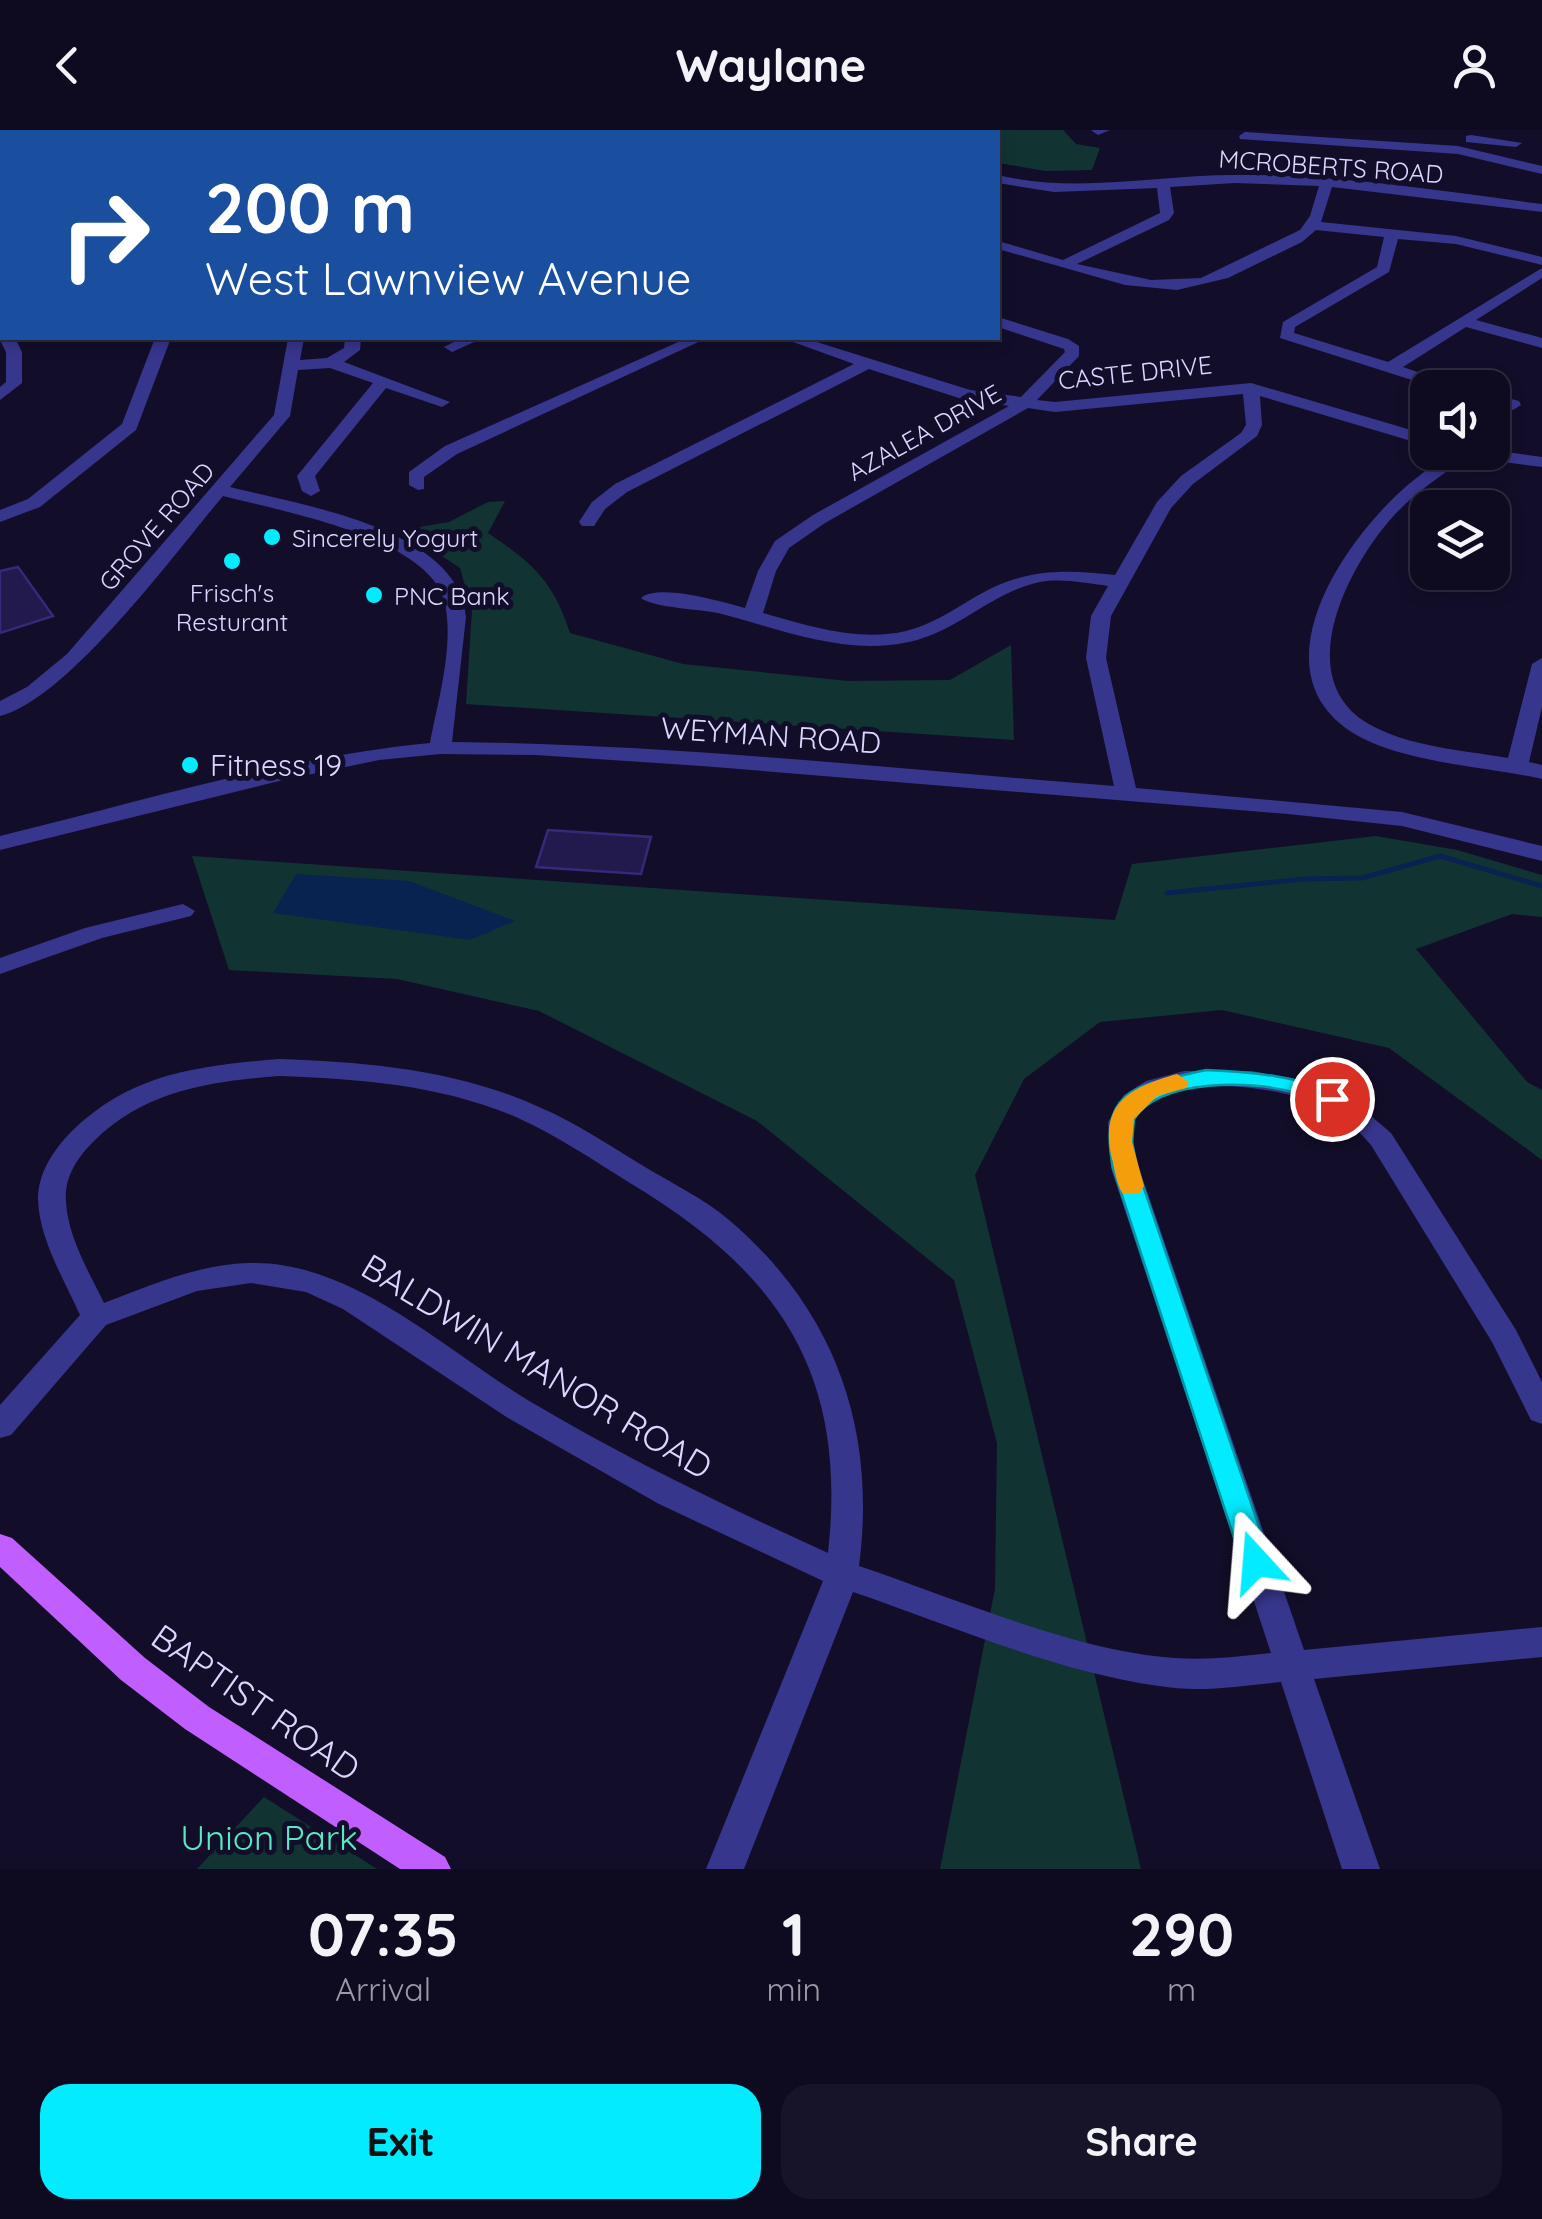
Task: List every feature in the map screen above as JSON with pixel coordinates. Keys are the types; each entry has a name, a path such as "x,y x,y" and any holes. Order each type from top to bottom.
{"main road":[{"name":"BAPTIST ROAD","path":"0,1547 133,1669 196,1718 432,1869"}],"street":[{"path":"1278,136 1294,130"},
{"path":"1364,130 1519,137"},
{"path":"1245,136 1483,155 1542,170"},
{"path":"1483,155 1519,137"},
{"name":"MCROBERTS ROAD","path":"1000,179 1044,186 1235,179 1542,208"},
{"path":"1066,263 1164,217 1167,213 1163,184"},
{"path":"1315,226 1326,185"},
{"path":"1000,246 1138,283 1190,284 1212,280 1291,242 1315,226 1474,243 1542,261"},
{"path":"1392,234 1384,269 1284,330 1294,340 1410,374"},
{"path":"1390,368 1540,276"},
{"path":"1466,322 1542,343"},
{"name":"AZALEA DRIVE","path":"752,616 767,571 782,545 818,519 1024,404 1072,353 1071,346 1000,323"},
{"path":"0,394 14,384 14,352 7,340"},
{"path":"0,517 34,503 130,426 162,340"},
{"name":"GROVE ROAD","path":"0,710 34,691 74,658 282,416 296,340"},
{"path":"330,364 352,350 353,340"},
{"path":"452,347 469,340"},
{"path":"418,485 415,476 451,450 695,340"},
{"name":"CASTE DRIVE","path":"796,340 968,395 1024,404 1055,406 1251,388 1410,436"},
{"path":"588,522 598,506 621,488 868,363"},
{"path":"292,365 330,364 442,402"},
{"path":"311,491 306,476 382,381"},
{"path":"1126,792 1096,658 1100,616 1163,506 1187,480 1248,436 1254,424 1251,388"},
{"path":"1510,458 1542,462"},
{"path":"1441,470 1386,512 1356,549 1318,636 1317,656 1326,690 1339,712 1357,726 1388,740 1542,772"},
{"path":"220,490 378,536 416,552 443,574 456,601 440,748"},
{"path":"651,598 680,598 835,638 888,640 919,635 947,624 1010,586 1036,577 1065,574 1117,581"},
{"path":"1517,766 1542,664"},
{"name":"WEYMAN ROAD","path":"0,843 295,770 379,754 440,748 684,758 1126,792 1402,819 1500,840 1542,854"},
{"path":"0,966 94,932 183,911"},
{"path":"96,1318 54,1219 52,1192 60,1164 78,1138 120,1102 158,1087 214,1074 334,1070 422,1080 506,1103 582,1140 716,1224 756,1262 812,1341 841,1424 847,1510 841,1574 725,1869"},
{"path":"1361,1869 1131,1187 1120,1142 1122,1119 1132,1103 1149,1090 1206,1078 1238,1077 1300,1086 1363,1118 1382,1139 1505,1338 1542,1412"},
{"name":"BALDWIN MANOR ROAD","path":"0,1426 96,1318 194,1281 251,1273 311,1282 353,1301 519,1410 670,1495 841,1574 1038,1642 1162,1672 1210,1674 1542,1642"}],"green space":[{"path":"1000,130 1063,130 1076,144 1100,148 1092,170 1046,171 1000,163"},
{"path":"505,501 488,533 539,574 556,599 570,633 683,664 848,681 950,680 1011,645 1014,740 466,704 472,610 460,568 402,530 449,522 488,502"},
{"path":"1376,836 1457,850 1542,875 1542,917 1512,914 1416,949 1527,1082 1542,1090 1542,1160 1389,1048 1222,1010 1100,1022 1024,1079 975,1175 1141,1869 940,1869 995,1589 997,1443 954,1280 757,1121 539,1011 397,979 229,970 192,856 1115,920 1132,864"},
{"name":"Union Park","path":"264,1797 377,1869 197,1869"}],"water":[{"path":"296,874 409,881 515,921 470,940 273,913"}],"building":[{"path":"18,567 53,616 0,633 0,571"},
{"path":"548,830 651,837 641,874 536,867"}],"waterway":[{"path":"1167,893 1305,879 1362,878 1440,856 1542,886"}],"slow traffic":[{"path":"1131,1186 1120,1142 1122,1119 1132,1103 1149,1090 1177,1082"}],"place":[{"name":"Sincerely Yogurt","path":"272,537"},
{"name":"Frisch's Resturant","path":"232,561"},
{"name":"PNC Bank","path":"374,595"},
{"name":"Fitness 19","path":"190,765"}],"route":[{"path":"1256,1562 1125,1168 1120,1142 1122,1119 1132,1103 1149,1090 1206,1078 1268,1080 1300,1086 1332,1099"}]}
